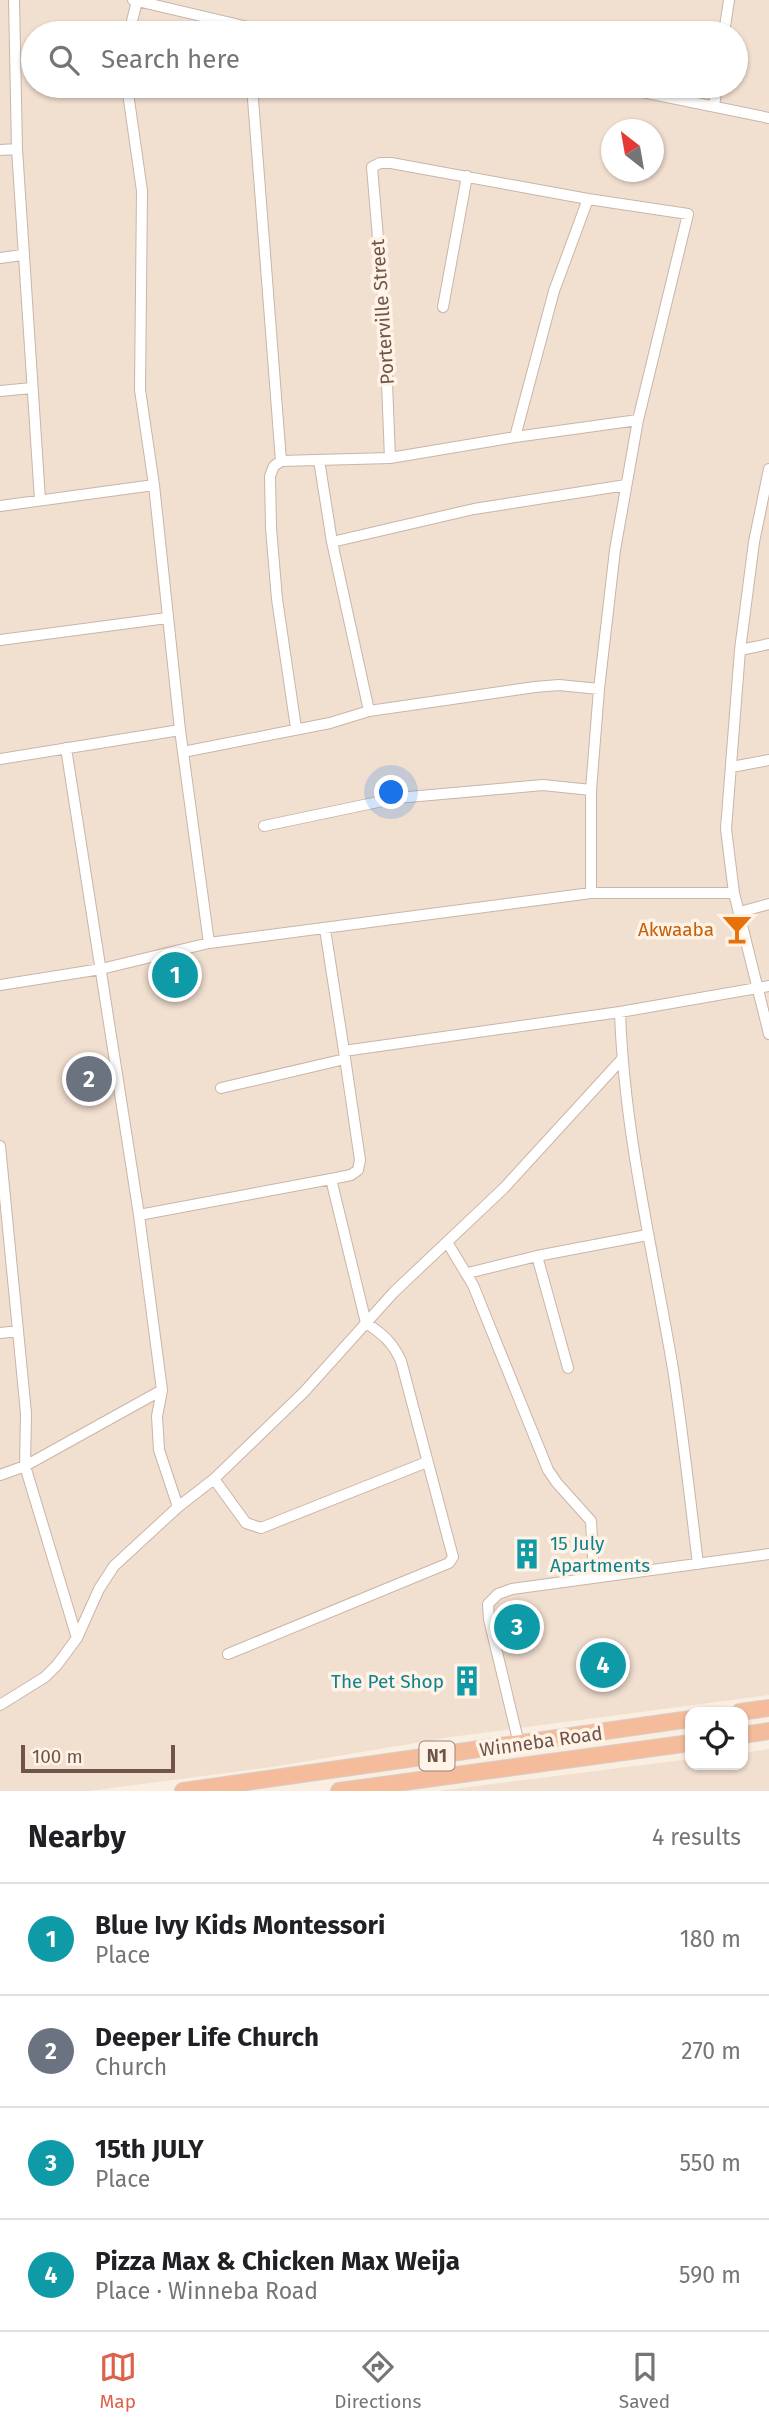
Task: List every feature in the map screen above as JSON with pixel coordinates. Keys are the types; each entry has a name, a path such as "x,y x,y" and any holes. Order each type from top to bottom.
{"highway":[{"path":"748,1711 769,1708"},
{"name":"Winneba Road","path":"183,1791 685,1720"},
{"path":"748,1734 769,1731"},
{"name":"Winneba Road","path":"337,1791 685,1744"}],"street":[{"path":"15,0 16,149 40,500"},
{"path":"726,21 729,0"},
{"path":"131,21 135,1 213,21"},
{"path":"129,98 142,191 141,390 155,485 180,730 209,943"},
{"path":"253,98 281,461"},
{"path":"674,98 769,118"},
{"path":"714,106 715,98"},
{"path":"0,150 16,149"},
{"name":"Porterville Street","path":"390,458 384,309 372,167 380,163 391,163 467,176"},
{"path":"443,307 467,176 588,199 688,214 638,420 615,550 591,790 591,893"},
{"path":"515,437 554,291 588,199"},
{"path":"0,258 22,255"},
{"path":"0,391 32,388"},
{"path":"296,729 277,599 271,528 270,476 274,466 281,461 390,458 638,420"},
{"path":"318,460 332,542 369,711"},
{"path":"769,469 754,542 740,650 726,829 734,892 764,988 769,1034"},
{"path":"0,506 155,485"},
{"path":"332,542 474,509 626,485"},
{"path":"0,640 167,618"},
{"path":"740,650 769,644"},
{"path":"183,752 330,723 369,711 534,687 559,685 599,689"},
{"path":"0,759 180,730"},
{"path":"66,748 139,1215 162,1390 157,1416 159,1450 178,1507"},
{"path":"732,767 769,760"},
{"path":"264,826 397,799 531,786 591,790"},
{"path":"0,985 101,969 209,943 591,893 734,892"},
{"path":"740,912 769,904"},
{"path":"139,1215 351,1175 358,1170 360,1160 325,929"},
{"path":"221,1088 344,1055 764,988"},
{"path":"621,1012 622,1059 647,1235 673,1369 698,1564"},
{"path":"0,1705 45,1677 77,1638 99,1589 114,1566 178,1507 214,1479 304,1392 394,1292 504,1188 622,1059"},
{"path":"0,1146 4,1223 26,1413 25,1466 77,1638"},
{"path":"228,1654 452,1560 398,1354 386,1337 366,1323 331,1179"},
{"path":"468,1273 537,1256 647,1235"},
{"path":"447,1242 468,1273 548,1470 556,1483 591,1521 594,1577"},
{"path":"537,1256 568,1368"},
{"path":"0,1333 18,1331"},
{"path":"0,1475 25,1466 162,1390"},
{"path":"214,1479 246,1523 261,1528 427,1462"},
{"path":"519,1744 489,1619 488,1604 498,1594 512,1589 769,1554"}],"shaded area":[{"path":"0,0 769,0 769,1695 451,1737 272,1767 89,1791 0,1791"},
{"path":"769,1749 769,1791 438,1791 685,1760 685,1770 748,1770 748,1752"}],"place":[{"name":"Akwaaba","path":"737,929"},
{"name":"Blue Ivy Kids Montessori","path":"175,975"},
{"name":"Deeper Life Church","path":"89,1079"},
{"name":"15 July Apartments","path":"527,1554"},
{"name":"15th JULY","path":"517,1627"},
{"name":"Pizza Max & Chicken Max Weija","path":"603,1665"},
{"name":"The Pet Shop","path":"467,1681"}]}
